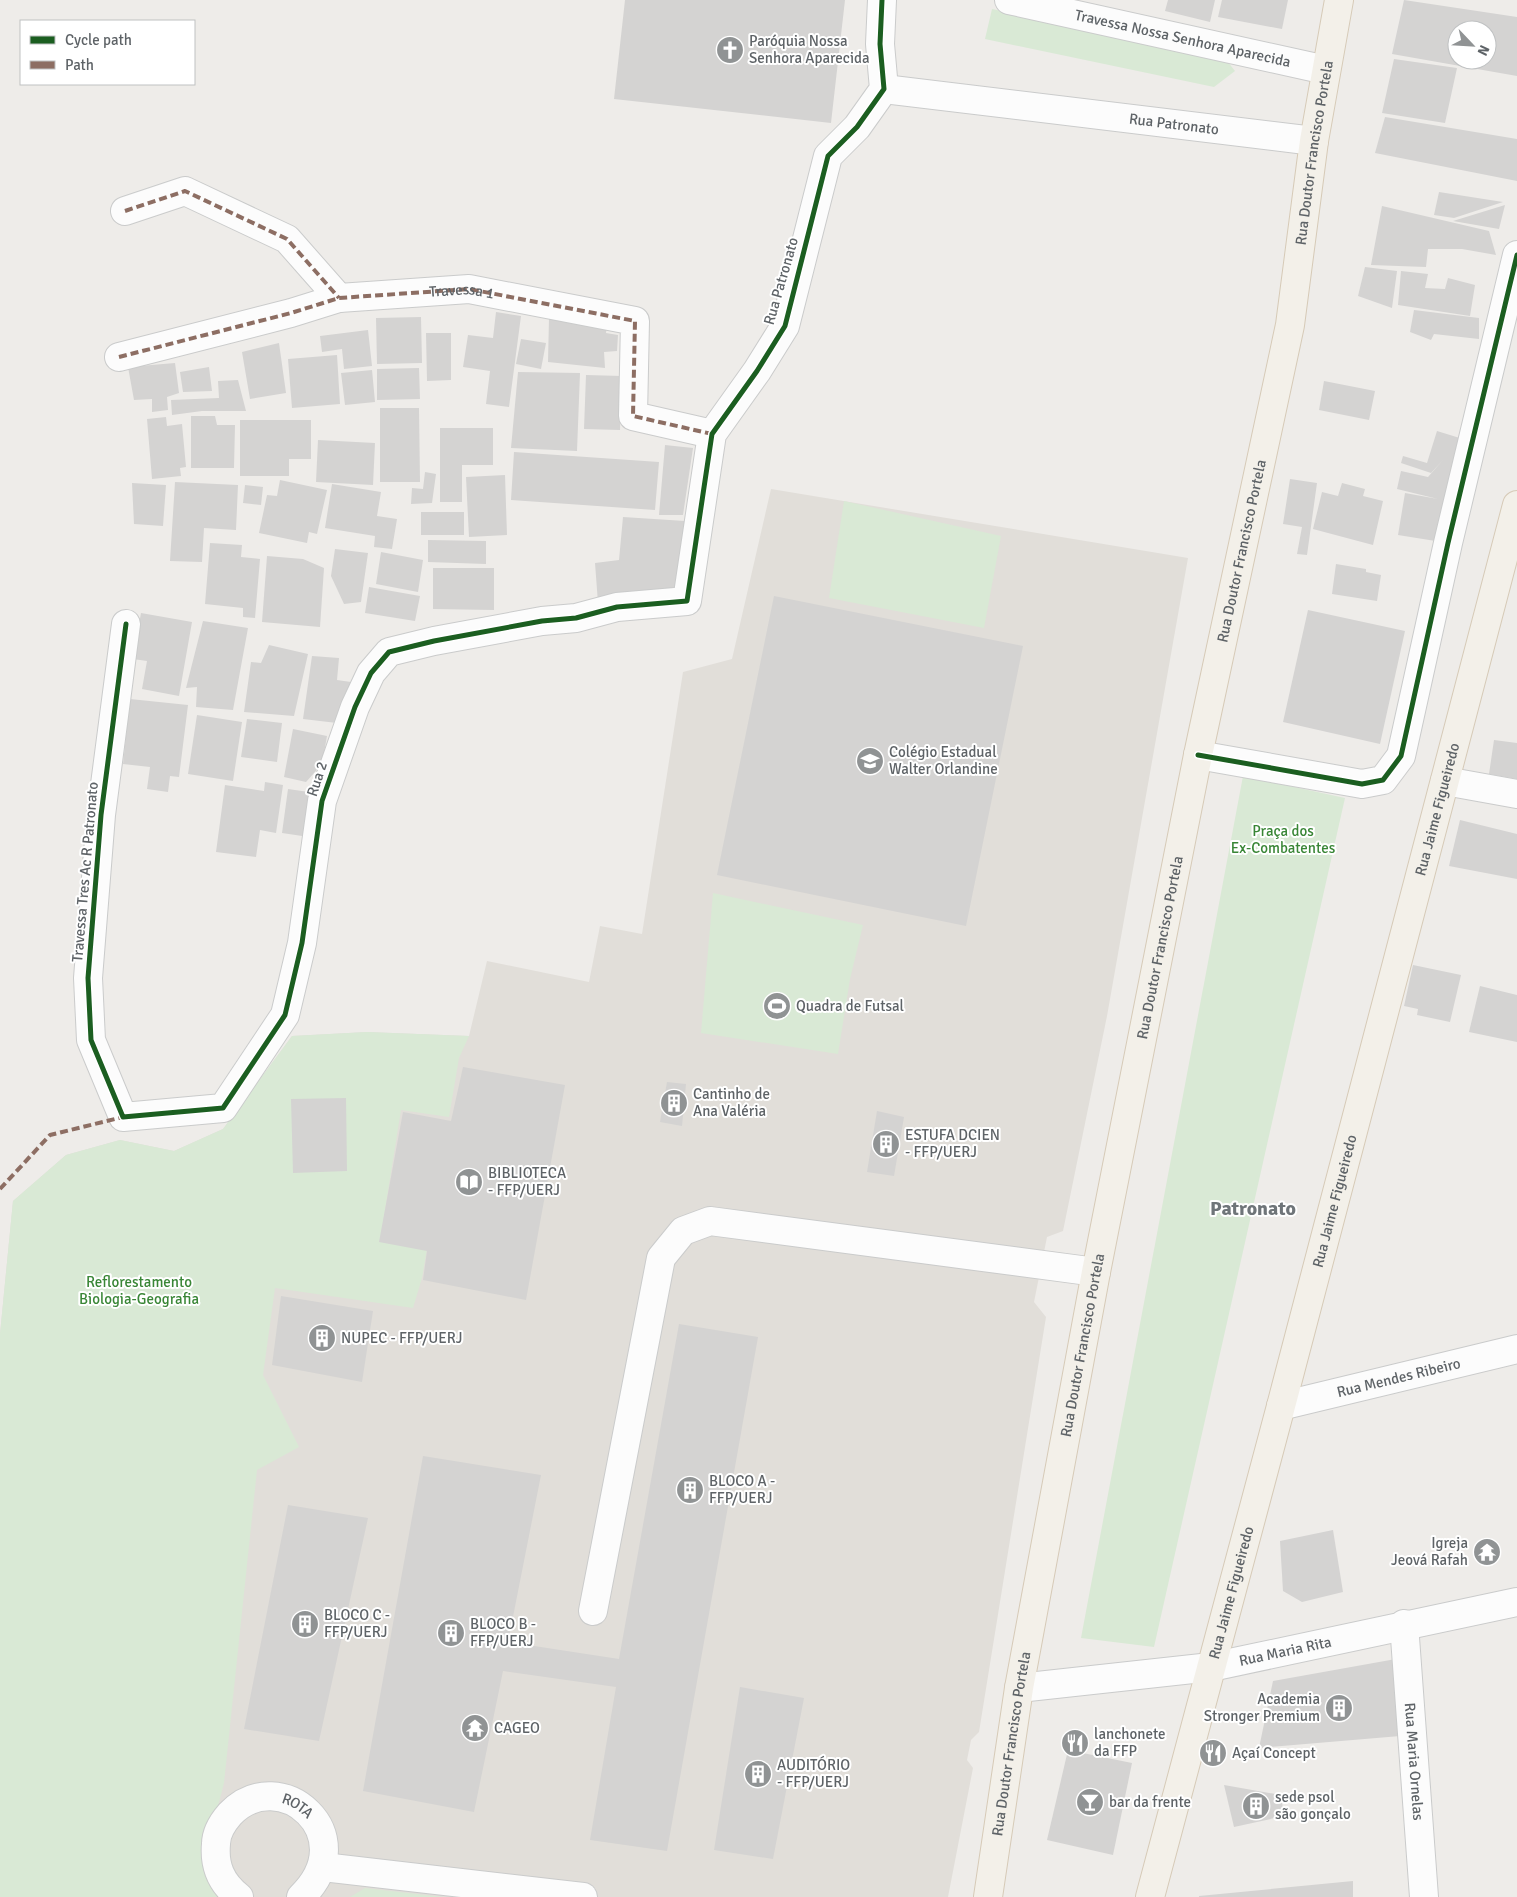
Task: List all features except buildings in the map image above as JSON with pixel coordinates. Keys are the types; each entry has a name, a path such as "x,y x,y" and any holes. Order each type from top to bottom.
{"main road":[{"name":"Rua Doutor Francisco Portela","path":"988,1897 1019,1688 1096,1272 1198,755 1290,325 1314,141 1338,0"},
{"name":"Rua Jaime Figueiredo","path":"1150,1897 1517,505"}],"street":[{"path":"882,0 880,44 884,90"},
{"name":"Travessa Nossa Senhora Aparecida","path":"1009,0 1326,70"},
{"name":"Rua Patronato","path":"687,601 712,434 757,371 785,326 828,156 857,127 884,90 1314,141"},
{"path":"125,211 186,191 288,240 339,298"},
{"path":"1198,755 1362,784 1383,780 1401,756 1448,543 1517,255"},
{"name":"Travessa 1","path":"119,357 283,315 339,298 469,289 635,320 633,416 712,434"},
{"name":"Rua 2","path":"123,1117 223,1108 285,1015 302,943 322,801 355,707 371,673 389,652 434,641 532,623 576,618 616,607 687,601"},
{"name":"Travessa Tres Ac R Patronato","path":"123,1117 91,1040 88,978 101,815 126,624"},
{"path":"1445,781 1517,794"},
{"path":"593,1610 660,1258 683,1231 710,1221 1096,1272"},
{"name":"Rua Mendes Ribeiro","path":"1281,1406 1517,1349"},
{"name":"Rua Maria Rita","path":"1019,1688 1211,1667 1404,1624 1517,1602"},
{"name":"Rua Maria Ornelas","path":"1404,1624 1424,1897"},
{"name":"ROTA","path":"239,1897 229,1890 220,1875 214,1857 216,1838 224,1820 238,1806 263,1796 282,1797 300,1805 314,1818 323,1835 325,1854 323,1867"},
{"path":"301,1897 314,1884 323,1867 583,1897"}],"shaded area":[{"path":"771,489 1188,558 1107,1016 1063,1231 1047,1237 1034,1302 1046,1317 979,1732 971,1740 967,1760 973,1768 948,1897 0,1897 0,1334 13,1201 66,1155 120,1140 174,1151 223,1129 292,1036 367,1032 469,1036 487,961 589,982 600,926 642,934 683,672 732,659"}],"green space":[{"path":"992,9 1224,57 1235,71 1214,87 985,39"},
{"path":"844,501 1001,536 984,628 829,598"},
{"name":"Praça dos Ex-Combatentes","path":"1243,776 1345,798 1154,1647 1081,1638"},
{"path":"713,893 863,925 850,979 838,1054 701,1033"},
{"name":"Reflorestamento Biologia-Geografia","path":"367,1032 469,1036 459,1058 449,1117 401,1110 380,1241 427,1249 422,1278 413,1308 275,1288 263,1375 299,1447 257,1470 224,1783 207,1848 219,1897 0,1897 0,1334 13,1201 66,1155 120,1140 174,1151 223,1129 292,1036"},
{"path":"365,1888 443,1897 350,1897"}],"marked path":[{"path":"125,211 185,191 287,239 339,298"},
{"path":"119,357 291,313 339,298 469,289 635,321 633,416 712,434"},
{"path":"0,1189 50,1135 123,1117 121,1113"}],"cycle path":[{"path":"126,624 101,815 88,978 91,1040 123,1117 223,1108 285,1015 302,943 322,801 355,707 371,673 389,652 434,641 542,621 576,618 617,607 687,601 712,434 757,371 785,326 828,156 857,127 884,89 880,44 882,0"},
{"path":"1198,755 1362,784 1383,780 1401,756 1448,543 1517,255"}],"place":[{"name":"Paróquia Nossa Senhora Aparecida","path":"730,50"},
{"name":"Colégio Estadual Walter Orlandine","path":"870,761"},
{"name":"Quadra de Futsal","path":"777,1006"},
{"name":"Cantinho de Ana Valéria","path":"674,1103"},
{"name":"ESTUFA DCIEN - FFP/UERJ","path":"886,1144"},
{"name":"BIBLIOTECA - FFP/UERJ","path":"469,1182"},
{"name":"NUPEC - FFP/UERJ","path":"322,1338"},
{"name":"BLOCO A - FFP/UERJ","path":"690,1490"},
{"name":"Igreja Jeová Rafah","path":"1487,1552"},
{"name":"BLOCO C - FFP/UERJ","path":"305,1624"},
{"name":"BLOCO B - FFP/UERJ","path":"451,1633"},
{"name":"Academia Stronger Premium","path":"1339,1708"},
{"name":"CAGEO","path":"475,1728"},
{"name":"lanchonete da FFP","path":"1075,1743"},
{"name":"Açaí Concept","path":"1213,1753"},
{"name":"AUDITÓRIO - FFP/UERJ","path":"758,1774"},
{"name":"bar da frente","path":"1090,1802"},
{"name":"sede psol são gonçalo","path":"1256,1806"}],"district":[{"name":"Patronato","path":"1253,1208"}]}
